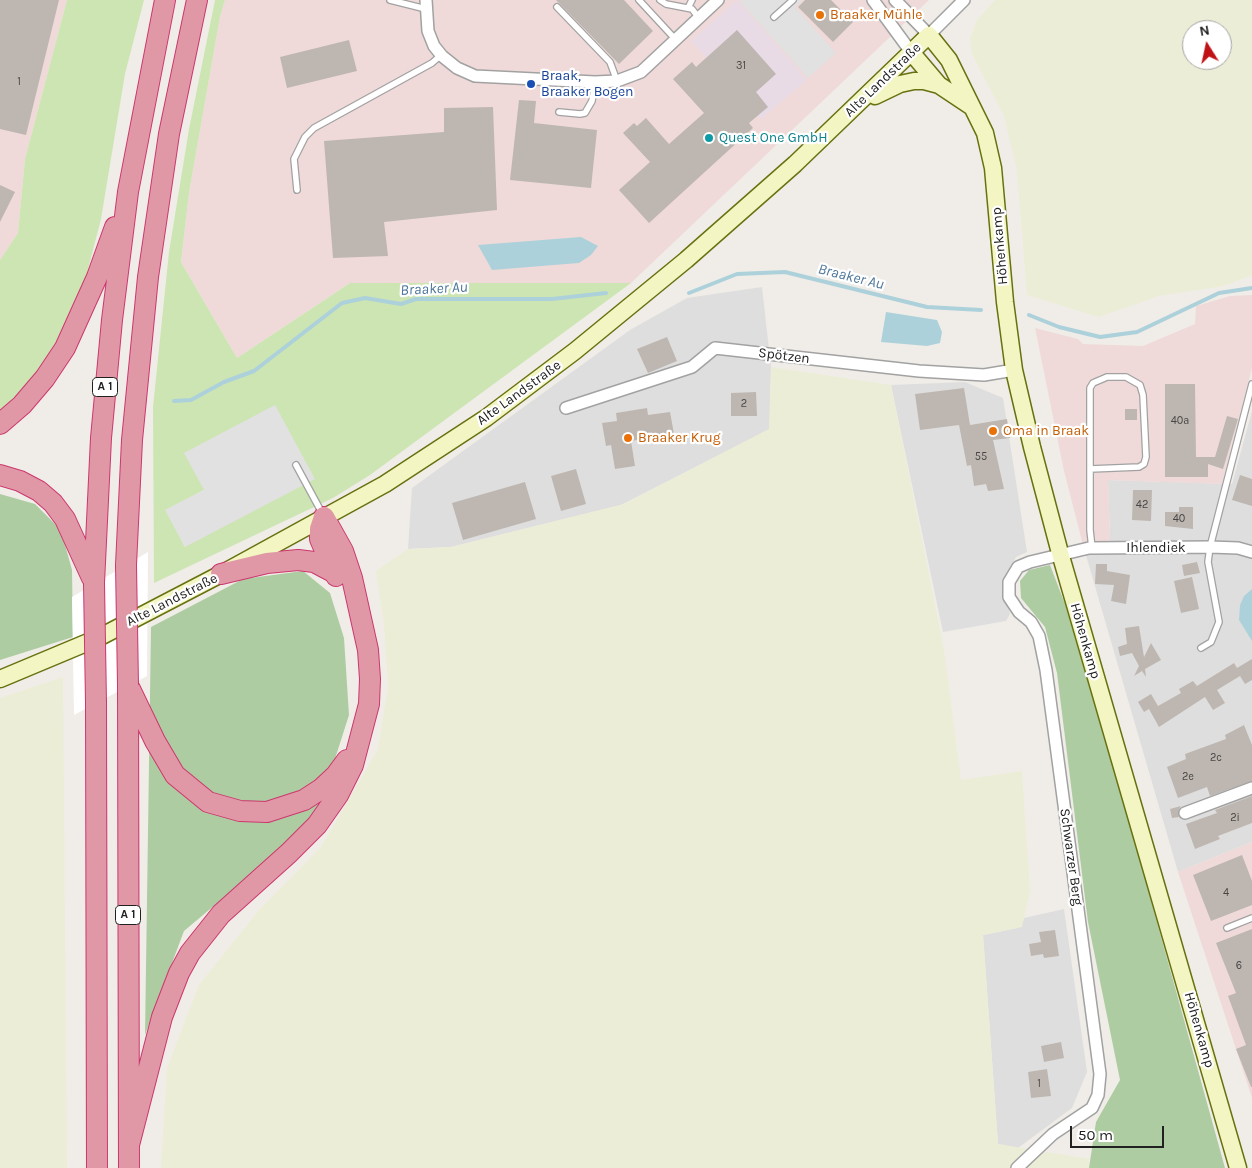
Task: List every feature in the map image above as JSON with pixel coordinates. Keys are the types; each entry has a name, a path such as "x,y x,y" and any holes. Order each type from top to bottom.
{"highway":[{"name":"A 1","path":"97,1168 94,583 101,438 112,320 128,192 165,0"},
{"name":"A 1","path":"129,1168 126,565 132,440 148,276 169,134 197,0"},
{"path":"0,424 22,405 45,378 65,348 97,278 128,192"},
{"path":"0,475 20,481 39,491 53,503 65,519 94,583"},
{"path":"324,518 320,529 320,539 333,572 358,606"},
{"path":"129,1145 162,1017 179,973 190,953 221,914 289,854 317,825 329,810 346,781 360,742 369,704 368,650 352,578 344,552 324,518"},
{"path":"222,574 267,563 298,560 314,562 333,572"},
{"path":"128,685 155,741 175,775 208,802 240,811 267,812 304,800 321,789 336,775 360,742"}],"main road":[{"name":"Alte Landstraße","path":"0,679 98,638 222,574 401,474 486,418 575,351 686,260 795,164 929,35"},
{"name":"Höhenkamp","path":"929,35 949,60 985,133 993,168 1004,293 1014,370 1060,553 1238,1168"},
{"path":"912,52 939,86"},
{"path":"857,105 900,84 924,81 939,86 972,107"}],"street":[{"path":"426,4 428,31 441,55 457,68 476,76 595,82 617,80 641,72 718,0"},
{"path":"874,0 912,52"},
{"path":"895,0 929,35"},
{"name":"Alte Landstraße","path":"929,35 964,0"},
{"name":"Spötzen","path":"566,408 692,367 715,348 919,371 984,375 1014,370"},
{"name":"Ihlendiek","path":"1060,553 1092,548 1210,547 1238,548 1252,552"},
{"name":"Schwarzer Berg","path":"1017,1168 1053,1134 1092,1108 1098,1095 1100,1074 1046,670 1039,636 1031,622 1019,612 1009,597 1009,582 1018,566 1060,553"},
{"path":"1185,813 1252,788"}],"lane":[{"path":"390,0 426,4"},
{"path":"639,0 676,40"},
{"path":"660,0 666,4 692,9 700,18"},
{"path":"688,8 692,0"},
{"path":"774,17 793,0"},
{"path":"557,7 610,62 617,80"},
{"path":"297,190 294,159 305,137 314,128 432,63 441,55"},
{"path":"559,112 585,113 592,101 595,82"},
{"path":"1090,469 1139,467 1144,464 1146,457 1143,395 1140,386 1126,377 1107,377 1094,383 1090,388 1090,469 1092,548"},
{"path":"1201,648 1211,642 1219,622 1208,562 1210,547 1252,384"},
{"path":"296,465 324,518"},
{"path":"1227,928 1252,918"}],"shaded area":[{"path":"0,0 67,0 25,159 18,233 0,260"},
{"path":"225,0 929,0 631,283 350,283 237,358 181,262 189,193 220,17"},
{"path":"737,0 807,80 761,119 691,41"},
{"path":"742,0 803,0 795,7 836,53 808,78 740,2"},
{"path":"762,287 771,367 770,429 621,505 451,547 408,549 412,488 630,330 687,298"},
{"path":"1252,295 1252,368 1222,484 1108,480 1110,540 1083,545 1064,471 1035,328 1078,339 1083,344 1143,346 1195,324 1196,306 1230,296"},
{"path":"965,382 1003,398 1027,552 1016,557 1003,580 1010,614 1006,621 943,632 891,385"},
{"path":"275,405 315,479 185,547 165,510 204,490 184,453"},
{"path":"1252,411 1252,842 1178,872 1083,545 1110,540 1108,480 1232,484"},
{"path":"1252,842 1252,1098 1178,872"},
{"path":"1064,909 1087,1072 1072,1108 1018,1148 998,1144 983,935 1017,928 1024,918"}],"green space":[{"path":"67,0 144,0 125,74 101,219 87,273 60,338 42,367 15,400 0,411 0,260 18,233 25,159"},
{"path":"215,0 225,0 220,17 189,193 181,262 237,358 350,283 631,283 370,475 333,498 154,583 153,407 169,252 189,129","holes":["204,490 185,547 166,510"]},
{"path":"995,0 1252,0 1252,275 1224,286 1159,296 1099,317 1027,295 1017,170 1004,116 972,54 970,39 977,20"},
{"path":"771,367 891,385 944,650 961,780 1022,771 1030,891 1022,927 983,935 998,1144 1089,1159 1089,1168 161,1168 167,1068 199,985 260,909 321,847 378,749 388,687 384,625 376,571 408,549 451,547 624,504 769,429"},
{"path":"0,494 35,504 61,530 72,570 73,637 0,660"},
{"path":"1050,565 1065,604 1142,868 1225,1168 1089,1168 1096,1122 1120,1080 1088,922 1057,673 1045,627 1021,598 1020,581 1029,570"},
{"path":"303,571 330,593 344,638 349,715 318,812 259,868 184,931 145,1035 151,627 243,579"},
{"path":"63,677 67,1168 0,1168 0,698"}],"water":[{"path":"581,237 598,246 591,255 579,263 492,270 478,245"},
{"path":"886,312 937,320 942,332 940,343 927,346 881,342"},
{"path":"1252,589 1252,641 1239,620 1240,605 1244,596"}],"pier":[{"path":"148,552 147,676 74,715 72,597"}],"building":[{"path":"0,0 59,0 26,135 0,129"},
{"path":"556,0 624,0 653,31 619,64"},
{"name":"Braaker Mühle","path":"805,0 831,0 853,22 833,42 798,7"},
{"name":"Quest One GmbH","path":"737,30 776,74 756,92 768,107 749,123 753,128 649,223 619,190 650,162 623,133 634,123 637,126 646,118 669,144 704,113 673,79 692,62 696,67"},
{"path":"349,40 357,71 287,88 280,57"},
{"path":"519,100 536,101 534,123 597,130 591,188 510,180"},
{"path":"493,107 497,210 384,222 388,256 333,258 324,141 444,132 444,108"},
{"path":"0,185 15,192 0,222"},
{"path":"667,337 677,361 648,373 637,349"},
{"path":"1165,384 1195,384 1196,457 1215,457 1227,416 1238,419 1223,469 1208,464 1208,477 1165,477"},
{"path":"964,388 970,425 1007,419 1010,438 993,440 1004,489 988,491 986,484 974,486 971,465 967,466 959,425 920,430 915,394"},
{"path":"756,392 757,416 731,416 731,393"},
{"name":"Braaker Krug","path":"647,408 648,415 670,412 674,434 631,441 635,466 615,469 611,445 606,446 602,423 617,421 616,413"},
{"path":"1125,409 1137,409 1137,420 1125,420"},
{"path":"576,469 586,504 561,511 551,476"},
{"path":"1240,475 1252,479 1252,506 1232,500"},
{"path":"525,482 536,519 463,540 452,503"},
{"path":"1133,490 1152,490 1151,521 1132,520"},
{"path":"1179,507 1193,507 1193,529 1165,526 1165,512 1179,512"},
{"path":"1197,562 1200,573 1184,576 1182,565"},
{"path":"1096,564 1107,564 1107,571 1130,575 1126,604 1111,601 1114,585 1095,584"},
{"path":"1192,577 1199,609 1181,613 1174,581"},
{"path":"1139,626 1144,657 1151,643 1161,660 1145,669 1146,677 1142,671 1134,676 1139,666 1132,653 1120,656 1118,647 1127,644 1125,628"},
{"path":"1252,659 1252,680 1245,684 1240,676 1217,690 1225,703 1213,710 1205,697 1159,727 1149,709 1144,712 1138,702 1151,694 1158,706 1181,693 1179,689 1193,681 1197,686 1234,663 1237,668"},
{"path":"1244,725 1252,745 1252,781 1210,796 1207,787 1178,798 1167,767 1186,759 1185,754 1226,739 1225,735"},
{"path":"1252,796 1252,823 1218,836 1220,839 1195,849 1186,824 1217,813 1215,810"},
{"path":"1181,806 1178,811 1179,817 1172,818 1170,809"},
{"path":"1242,855 1252,881 1252,905 1211,921 1193,875"},
{"path":"1252,929 1251,1087 1236,1049 1246,1045 1228,996 1236,993 1216,943"},
{"path":"1055,930 1059,956 1044,958 1043,954 1031,956 1029,944 1041,942 1039,932"},
{"path":"1061,1042 1064,1058 1044,1062 1041,1046"},
{"path":"1047,1069 1051,1096 1031,1098 1028,1072"}],"waterway":[{"name":"Braaker Au","path":"689,293 737,274 785,272 927,307 981,310"},
{"name":"Braaker Au","path":"1029,315 1059,327 1100,337 1137,332 1219,293 1252,288"},
{"name":"Braaker Au","path":"174,401 191,400 224,382 254,371 342,303 365,298 401,304 416,299 552,299 606,293"}],"place":[{"name":"Braaker Mühle","path":"820,15"},
{"name":"Braak, Braaker Bogen","path":"531,84"},
{"name":"Quest One GmbH","path":"709,138"},
{"name":"Oma in Braak","path":"993,431"},
{"name":"Braaker Krug","path":"628,438"}]}
